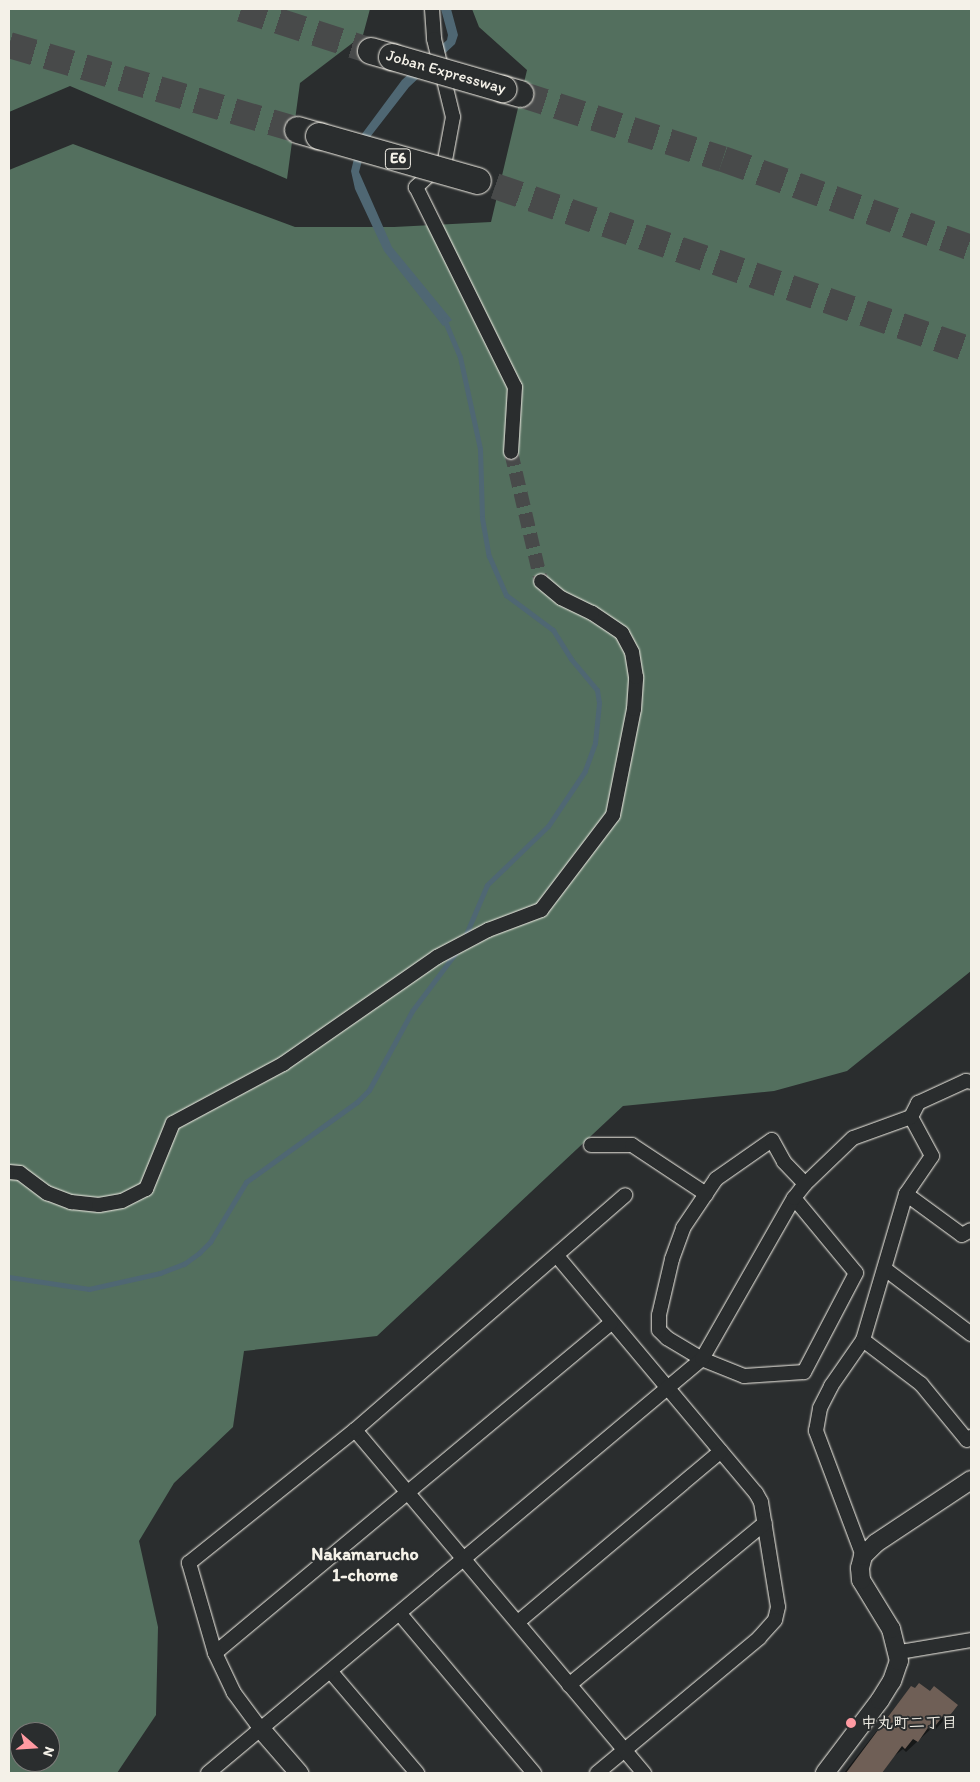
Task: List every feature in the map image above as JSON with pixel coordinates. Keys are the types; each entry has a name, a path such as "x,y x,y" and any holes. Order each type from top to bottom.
{"highway":[{"name":"Joban Expressway","path":"381,54 512,92"},
{"name":"E6","path":"309,133 486,184"}],"street":[{"path":"432,9 434,39 452,117 445,160 416,187 515,387 511,452"},
{"path":"9,1172 20,1173 47,1193 71,1202 99,1205 122,1201 146,1189 173,1123 283,1064 437,957 488,930 541,910 613,815 634,709 636,677 632,652 622,633 592,613 562,598 541,580"},
{"path":"208,1773 668,1390 702,1359 794,1198 805,1184 853,1138 911,1117 918,1103 966,1081 971,1082"},
{"path":"863,1556 816,1431 820,1408 831,1386 863,1340 885,1269 896,1221 906,1194 932,1156 911,1117"},
{"path":"794,1198 856,1273 804,1372 744,1376 702,1359 663,1334 659,1330 659,1315 664,1285 683,1228 716,1179 772,1140 784,1162 805,1184"},
{"path":"591,1146 632,1145 706,1194"},
{"path":"906,1194 968,1236"},
{"path":"299,1773 260,1728 234,1693 215,1654 190,1564 355,1430 625,1196"},
{"path":"557,1256 611,1323 756,1493 764,1523 778,1607 775,1620 759,1638 597,1773"},
{"path":"885,1269 971,1334"},
{"path":"215,1654 611,1323"},
{"path":"863,1340 921,1384 970,1441"},
{"path":"355,1430 644,1773"},
{"path":"518,1622 721,1452"},
{"path":"825,1773 892,1681 900,1652 891,1629 861,1580 860,1568 863,1556 876,1542 971,1480"},
{"path":"569,1685 764,1523"},
{"path":"400,1614 534,1773"},
{"path":"900,1652 971,1640"},
{"path":"331,1672 417,1773"}],"green space":[{"path":"9,9 370,9 363,35 300,83 287,179 70,86 9,112"},
{"path":"472,9 971,9 971,971 847,1071 774,1091 623,1106 377,1336 244,1351 233,1427 174,1483 139,1541 158,1627 156,1715 117,1773 9,1773 9,170 73,144 295,227 394,227 491,222 527,70 479,27"}],"water":[{"path":"441,9 451,9 458,35 455,44 409,87 367,141 359,172 392,247 452,320 443,326 384,251 355,189 351,171 359,138 402,80 447,40 448,35"}],"building":[{"path":"919,1683 930,1691 934,1686 958,1705 947,1719 943,1716 936,1725 932,1722 918,1742 913,1739 905,1749 902,1746 882,1773 846,1773 911,1686 915,1688"}],"waterway":[{"path":"444,319 460,357 480,449 482,518 489,556 506,595 553,630 571,659 597,690 599,703 595,743 585,771 548,826 487,885 464,939"},
{"path":"9,1277 89,1289 160,1273 184,1264 210,1242 246,1182 357,1102 369,1090 412,1011 457,951"}],"tunnel":[{"path":"241,9 371,51"},
{"path":"9,45 298,130"},
{"path":"520,94 723,159 971,248"},
{"path":"495,186 971,350"},
{"path":"511,452 541,581"}],"place":[{"name":"中丸町二丁目","path":"851,1723"}],"district":[{"name":"Nakamarucho 1-chome","path":"365,1565"}]}
